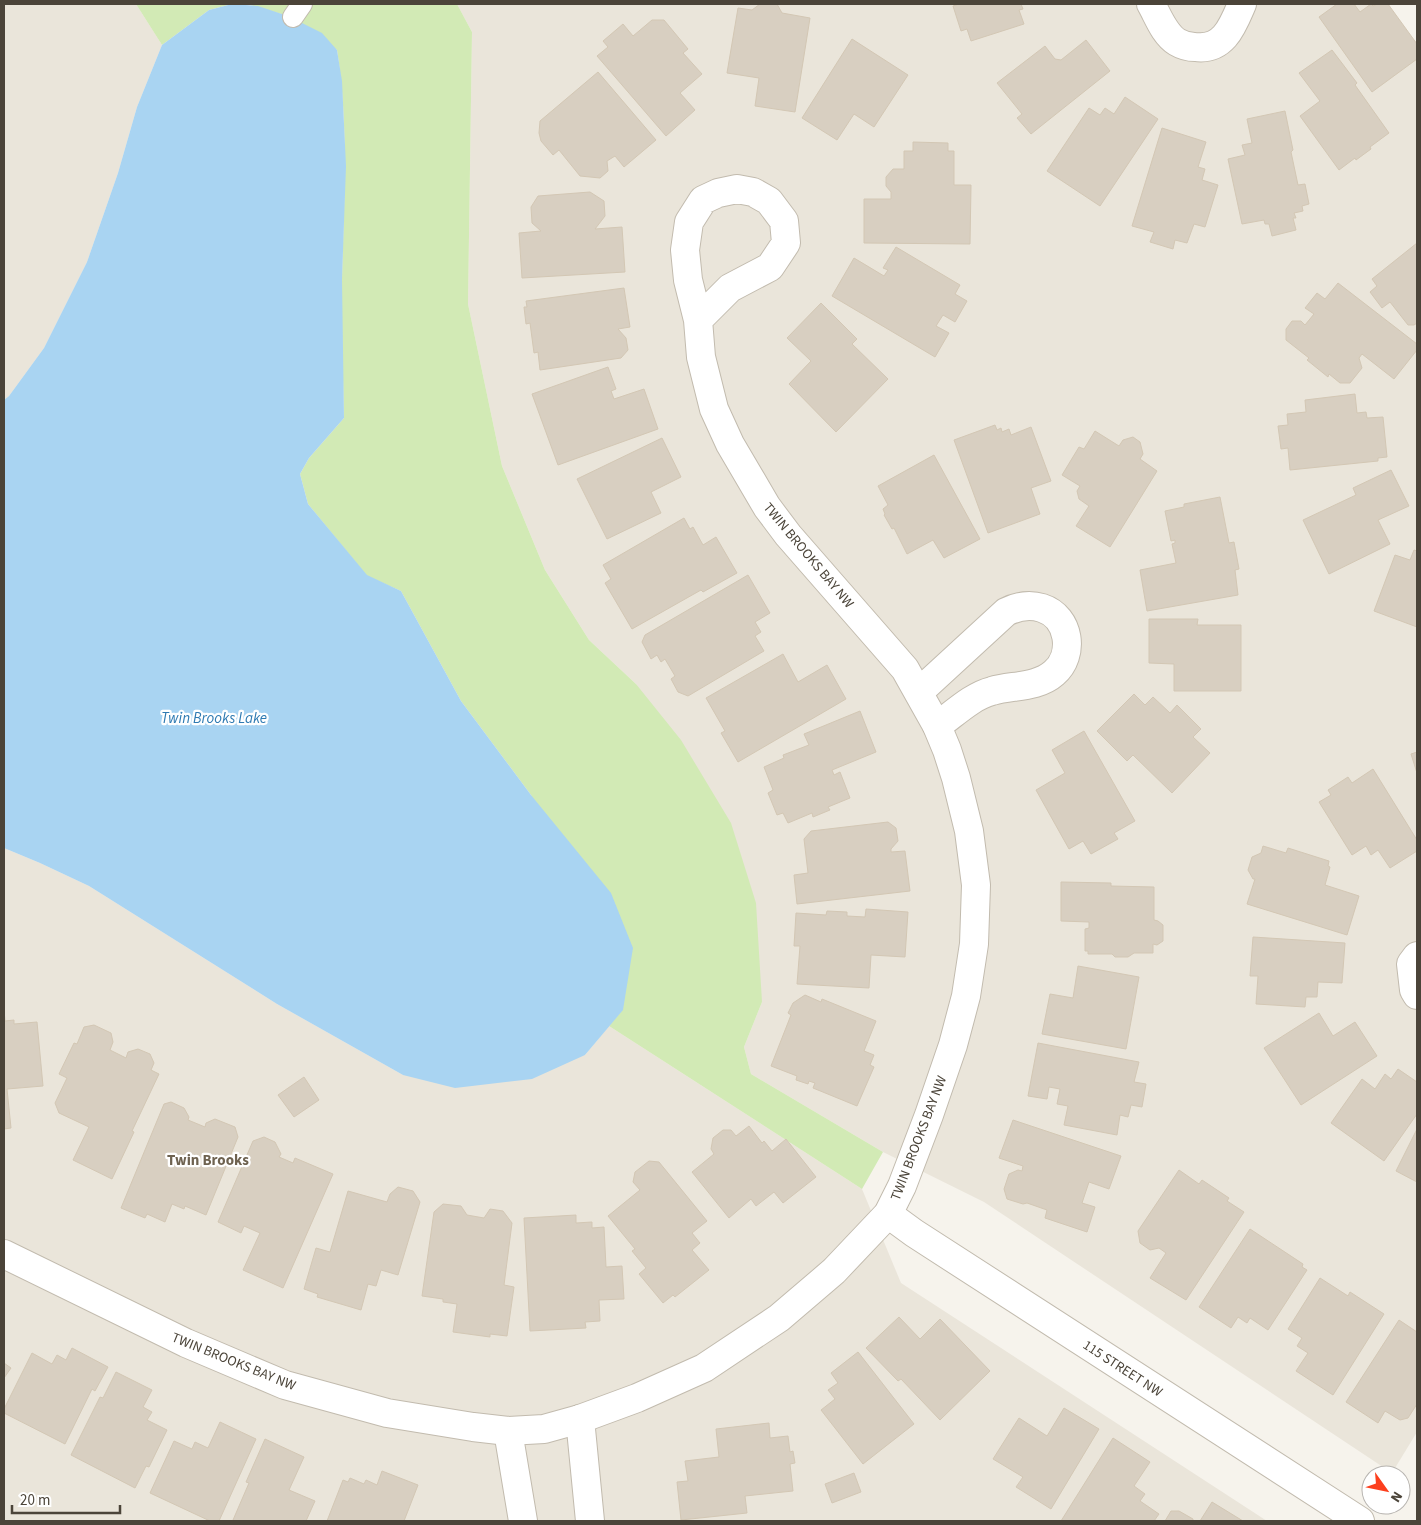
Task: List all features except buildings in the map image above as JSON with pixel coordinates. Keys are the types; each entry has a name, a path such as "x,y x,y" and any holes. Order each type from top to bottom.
{"street":[{"path":"1151,4 1166,31 1176,42 1189,47 1202,48 1213,46 1224,38 1232,28 1242,4"},
{"name":"TWIN BROOKS BAY NW","path":"4,1254 186,1343 285,1384 386,1413 508,1431 544,1429 580,1419 637,1398 704,1368 779,1318 834,1271 888,1214 902,1186 929,1116 953,1045 966,996 974,944 976,885 969,831 948,750 919,692 905,669 788,535 767,507 730,444 714,409 701,357 698,320 688,280 685,250 689,222 703,200 718,193 737,189 753,192 769,201 784,221 786,243 770,267 730,288 698,320"},
{"path":"919,692 1006,612 1018,606 1032,605 1045,609 1056,616 1065,627 1067,649 1063,662 1054,673 1043,680 991,691 976,698 937,726"},
{"path":"1417,956 1411,964 1414,990 1417,995"},
{"name":"115 STREET NW","path":"888,1214 914,1233 1360,1521"},
{"path":"580,1419 590,1521"},
{"path":"508,1431 523,1521"}],"shaded area":[{"path":"4,4 136,4 162,45 137,107 118,173 87,262 44,348 9,396 4,400"},
{"path":"457,4 1387,4 1417,48 1417,1432 1397,1465 1380,1465 984,1202 883,1152 751,1074 744,1047 762,1002 636,684 589,640 545,570 502,466 468,304 472,32"},
{"path":"4,848 89,886 277,1004 403,1075 585,1055 609,1026 862,1189 901,1283 1267,1521 4,1521"}],"green space":[{"path":"136,4 232,4 209,10 162,45"},
{"path":"247,4 457,4 472,32 468,304 502,466 545,570 589,640 636,684 681,740 731,823 756,903 762,1002 744,1047 751,1074 883,1152 862,1189 609,1026 623,1009 531,795 461,701 401,591 367,576 308,504 300,474 309,458 344,418 342,295 345,163 341,78 337,50 288,16"}],"water":[{"name":"Twin Brooks Lake","path":"232,4 258,6 288,16 322,33 337,50 342,81 346,166 342,280 344,418 309,458 300,474 308,504 367,575 401,591 461,701 531,795 611,893 633,948 623,1010 585,1055 532,1079 455,1088 403,1075 277,1004 89,886 4,848 4,400 9,396 44,348 87,262 118,173 137,107 162,45 209,10"}],"district":[{"name":"Twin Brooks","path":"208,1160"}]}
